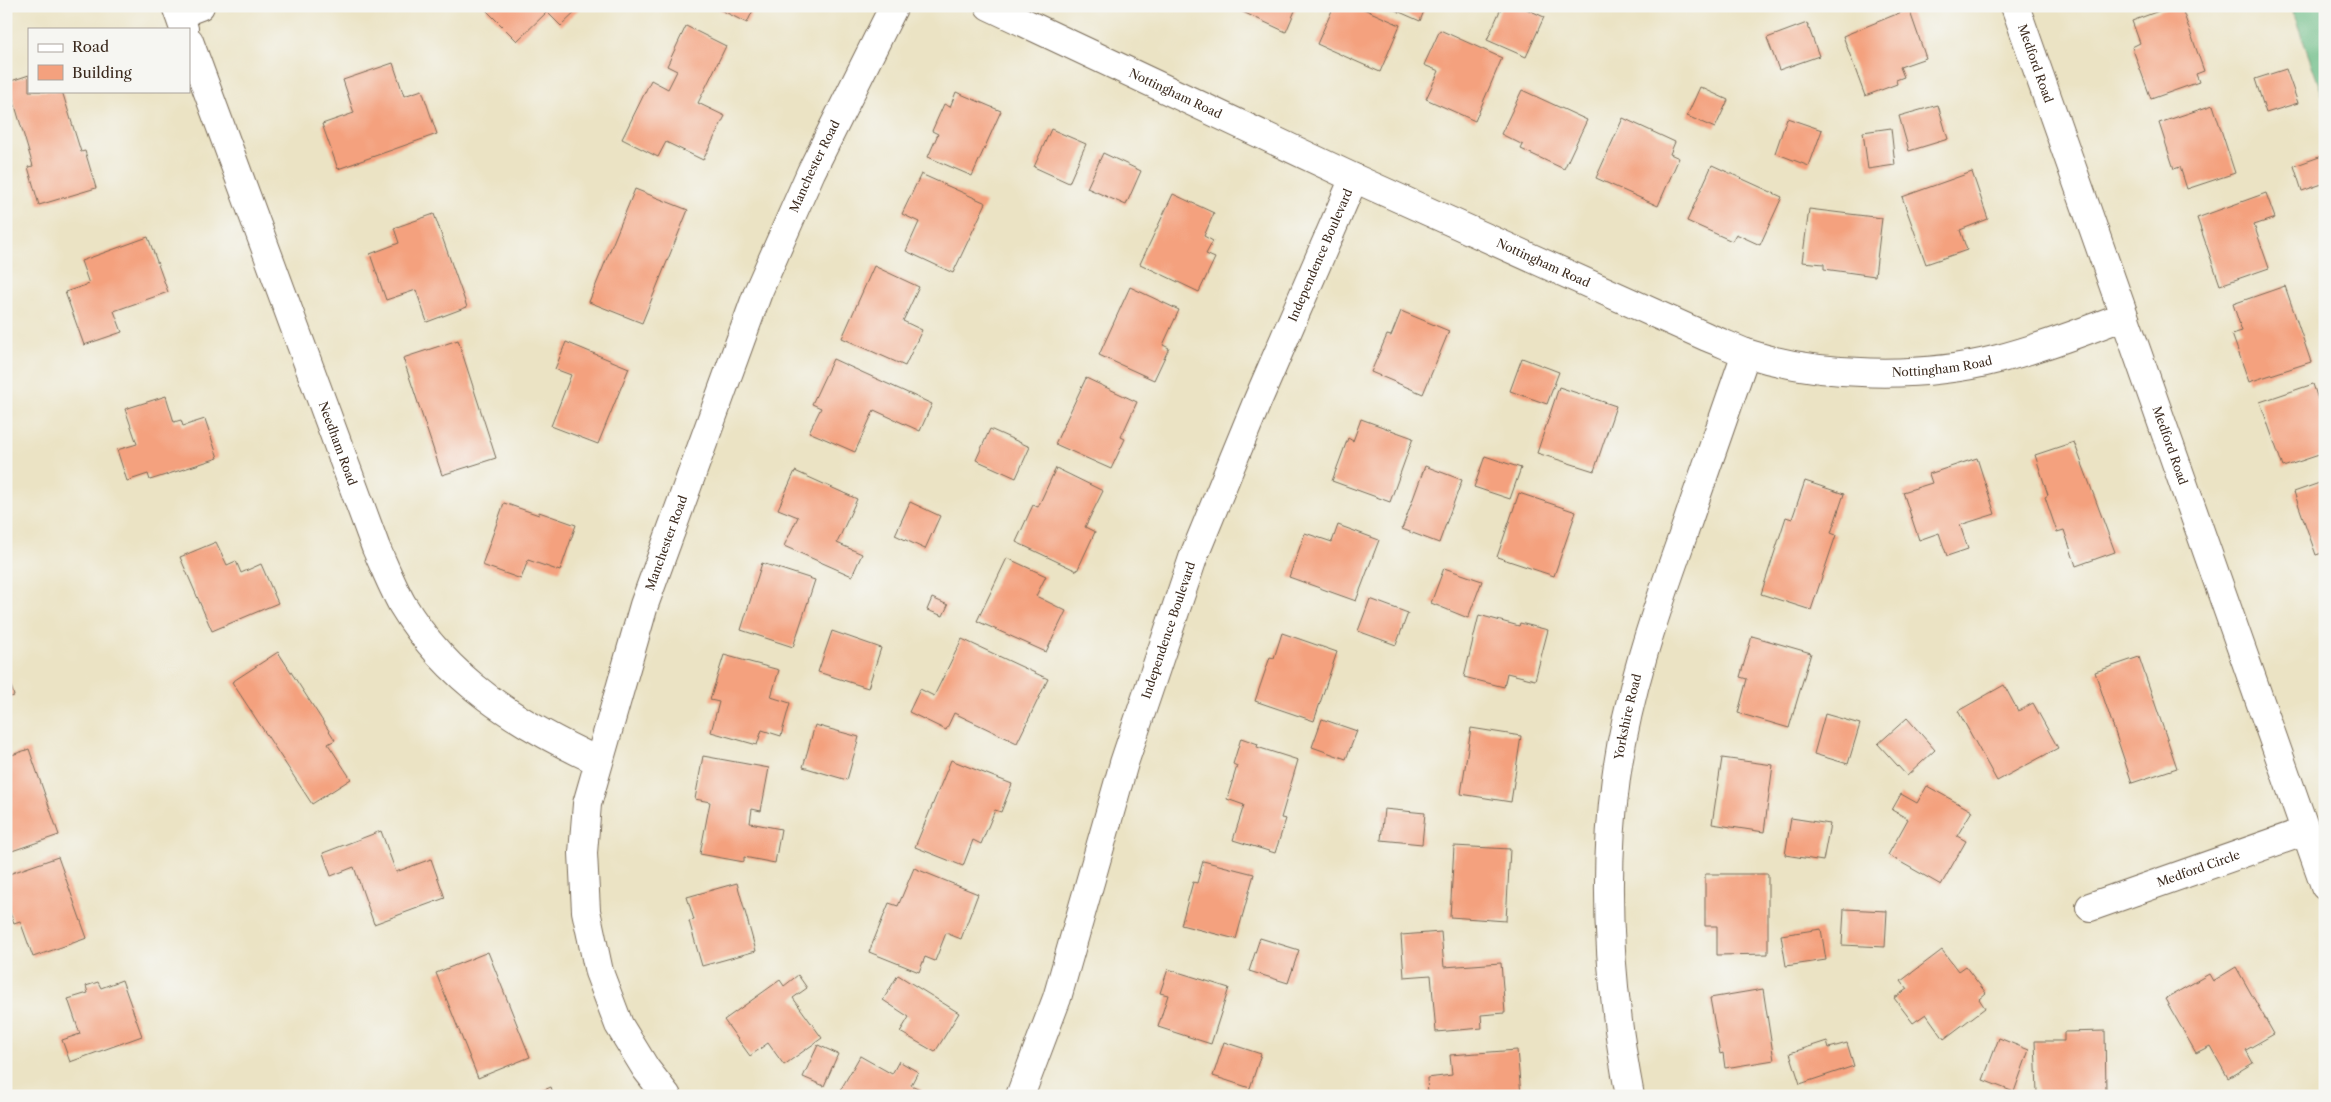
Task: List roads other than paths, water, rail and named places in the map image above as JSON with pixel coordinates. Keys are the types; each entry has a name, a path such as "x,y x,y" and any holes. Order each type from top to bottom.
{"street":[{"name":"Manchester Road","path":"667,1096 646,1069 619,1025 599,972 586,911 583,853 588,804 598,761 644,605 758,292 811,172 894,6"},
{"name":"Nottingham Road","path":"990,6 1354,178 1746,353 1821,368 1880,372 1949,368 1998,359 2065,338 2124,316"},
{"name":"Medford Road","path":"2015,6 2325,886"},
{"name":"Needham Road","path":"190,44 376,548 402,604 432,646 467,683 511,716 559,743 598,761"},
{"name":"Independence Boulevard","path":"1020,1096 1028,1081 1056,998 1124,763 1193,558 1257,402 1354,178"},
{"name":"Yorkshire Road","path":"1630,1096 1620,1043 1612,967 1609,876 1616,778 1635,686 1662,595 1746,353"},
{"name":"Medford Circle","path":"2090,907 2306,831"}]}
